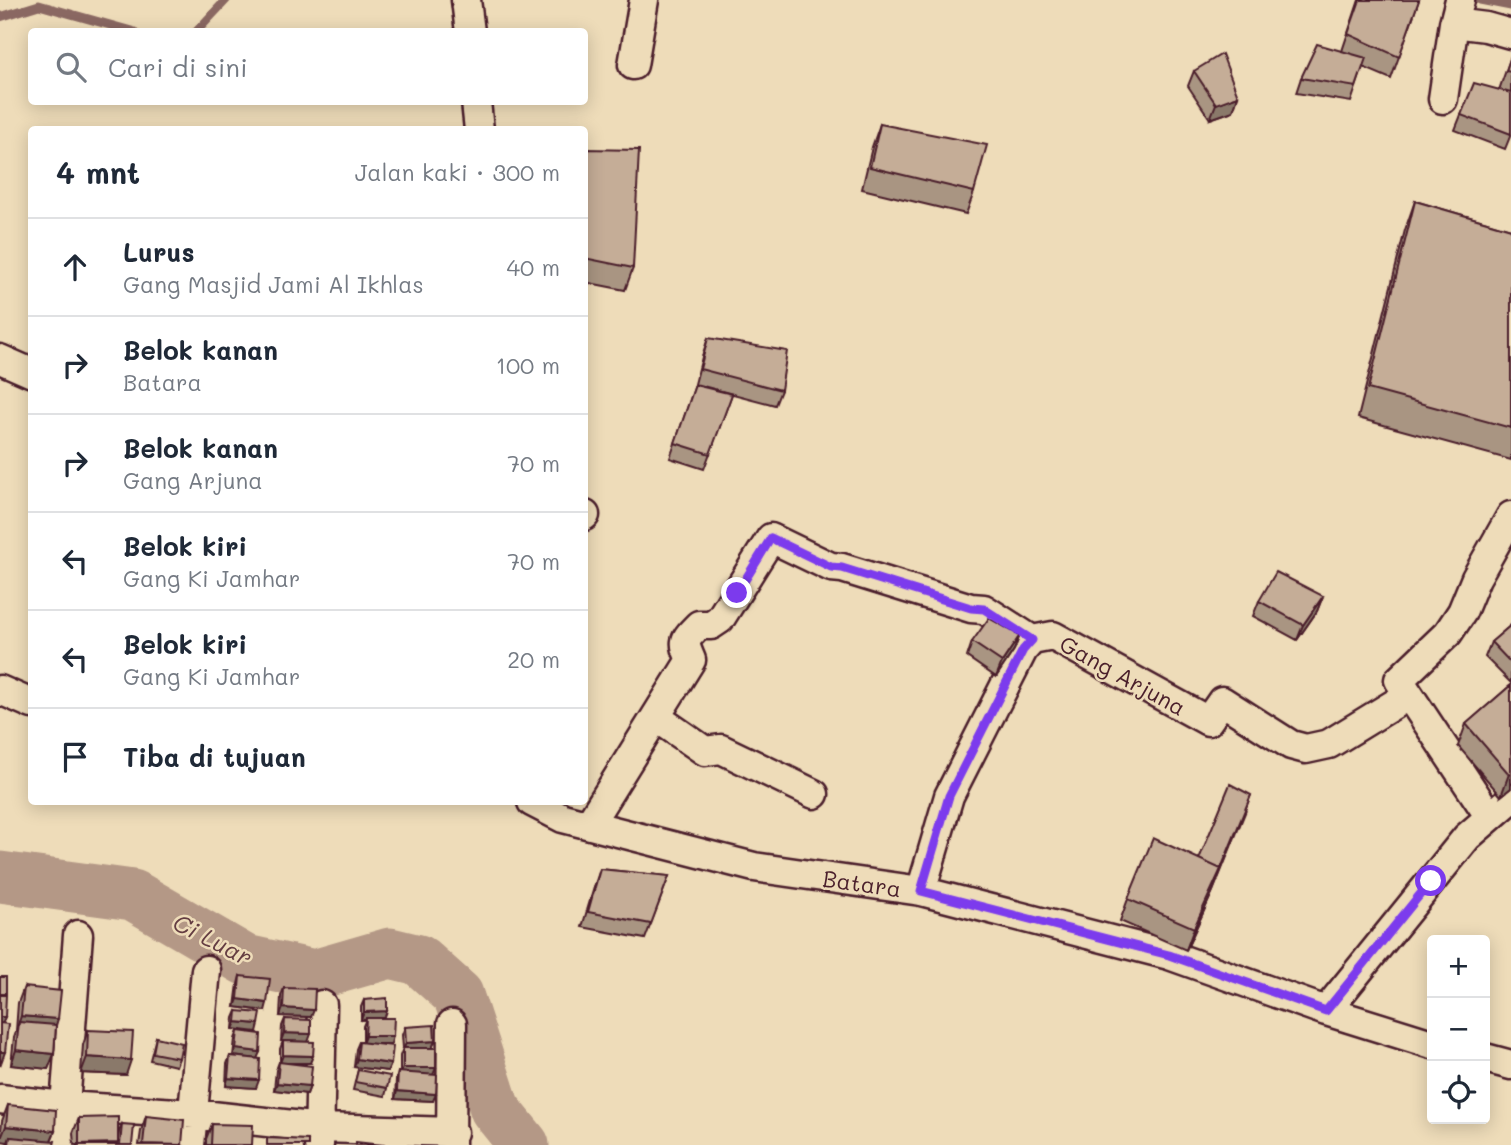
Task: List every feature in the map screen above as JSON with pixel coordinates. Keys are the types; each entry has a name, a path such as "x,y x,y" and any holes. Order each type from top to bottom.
{"street":[{"path":"466,0 470,28"},
{"path":"633,65 644,0"},
{"path":"1443,99 1457,10 1486,27 1511,34"},
{"path":"476,105 479,126"},
{"path":"0,359 28,371"},
{"path":"1326,1011 1467,836 1500,808 1404,687 1462,612 1476,578 1511,516"},
{"path":"589,824 691,660 684,649 686,641 699,625 710,625 720,619 771,538 831,567 842,568 971,608 984,609 1032,640"},
{"name":"Gang Arjuna","path":"921,891 949,796 1023,650 1032,640 1053,636 1208,721 1222,701 1291,745 1306,749 1329,744 1404,687"},
{"path":"0,690 28,702"},
{"path":"656,717 705,751 721,749 814,794"},
{"name":"Batara","path":"538,805 563,818 754,867 921,891 1169,955 1326,1011 1427,1042"},
{"path":"62,1145 78,935"},
{"path":"190,1145 206,970"},
{"path":"320,1136 322,1005"},
{"path":"0,1099 194,1114 320,1136 452,1139 452,1024"},
{"path":"1490,1059 1511,1065"}],"building":[{"path":"1360,0 1419,0 1399,57 1348,34"},
{"path":"1317,44 1366,58 1356,87 1301,78"},
{"path":"1222,54 1238,96 1216,104 1194,71"},
{"path":"1511,56 1511,72 1506,71"},
{"path":"1474,83 1511,93 1511,134 1461,115"},
{"path":"880,124 987,145 974,192 870,167"},
{"path":"588,149 639,150 633,268 588,259"},
{"path":"1415,201 1511,229 1511,428 1368,389"},
{"path":"708,338 787,351 781,390 700,369"},
{"path":"695,385 732,394 710,454 675,443"},
{"path":"1276,572 1323,596 1303,625 1259,601"},
{"path":"989,618 1020,635 1002,662 972,642"},
{"path":"1511,625 1511,663 1491,642"},
{"path":"1511,685 1511,773 1509,774 1466,724"},
{"path":"1230,784 1251,795 1221,869 1199,859"},
{"path":"1153,838 1221,869 1194,928 1128,899"},
{"path":"600,869 669,876 651,924 588,912"},
{"path":"240,976 270,979 267,1003 238,999"},
{"path":"0,977 6,977 6,994 0,994"},
{"path":"24,987 61,991 58,1019 21,1016"},
{"path":"284,988 315,989 314,1010 283,1008"},
{"path":"0,995 6,995 5,1017 0,1017"},
{"path":"387,998 387,1011 364,1012 364,1000"},
{"path":"237,1011 261,1013 259,1024 236,1022"},
{"path":"366,1018 394,1018 393,1036 365,1036"},
{"path":"285,1019 311,1020 311,1034 284,1033"},
{"path":"19,1022 56,1025 54,1054 16,1050"},
{"path":"0,1023 8,1024 5,1052 0,1052"},
{"path":"434,1025 435,1041 406,1043 405,1027"},
{"path":"88,1030 133,1032 131,1060 87,1057"},
{"path":"238,1031 261,1034 260,1052 236,1049"},
{"path":"156,1037 182,1043 179,1058 153,1053"},
{"path":"283,1041 314,1042 313,1056 283,1055"},
{"path":"359,1042 393,1046 391,1064 357,1059"},
{"path":"403,1048 436,1048 436,1068 403,1068"},
{"path":"230,1056 260,1059 259,1080 228,1078"},
{"path":"279,1062 312,1066 310,1086 277,1083"},
{"path":"358,1070 390,1076 387,1088 355,1082"},
{"path":"398,1072 437,1075 436,1094 397,1091"},
{"path":"8,1105 56,1110 55,1131 6,1126"},
{"path":"146,1116 184,1120 182,1145 143,1144"},
{"path":"118,1117 118,1143 79,1144 79,1118"},
{"path":"122,1124 134,1125 132,1145 120,1145"},
{"path":"212,1124 253,1125 252,1145 211,1145"},
{"path":"10,1137 55,1141 54,1145 9,1145"},
{"path":"267,1138 308,1140 308,1145 267,1145"},
{"path":"356,1142 382,1145 356,1145"}],"waterway":[{"path":"200,28 226,0"},
{"path":"1480,0 1511,6"},
{"path":"0,17 39,5 121,28"},
{"name":"Ci Luar","path":"0,877 133,895 245,960 314,975 390,953 419,960 458,995 495,1109 524,1145"}],"route":[{"path":"737,593 771,538 831,567 842,568 971,608 984,609 1032,640 1023,650 949,796 921,891 1169,955 1326,1011 1431,881"}]}
